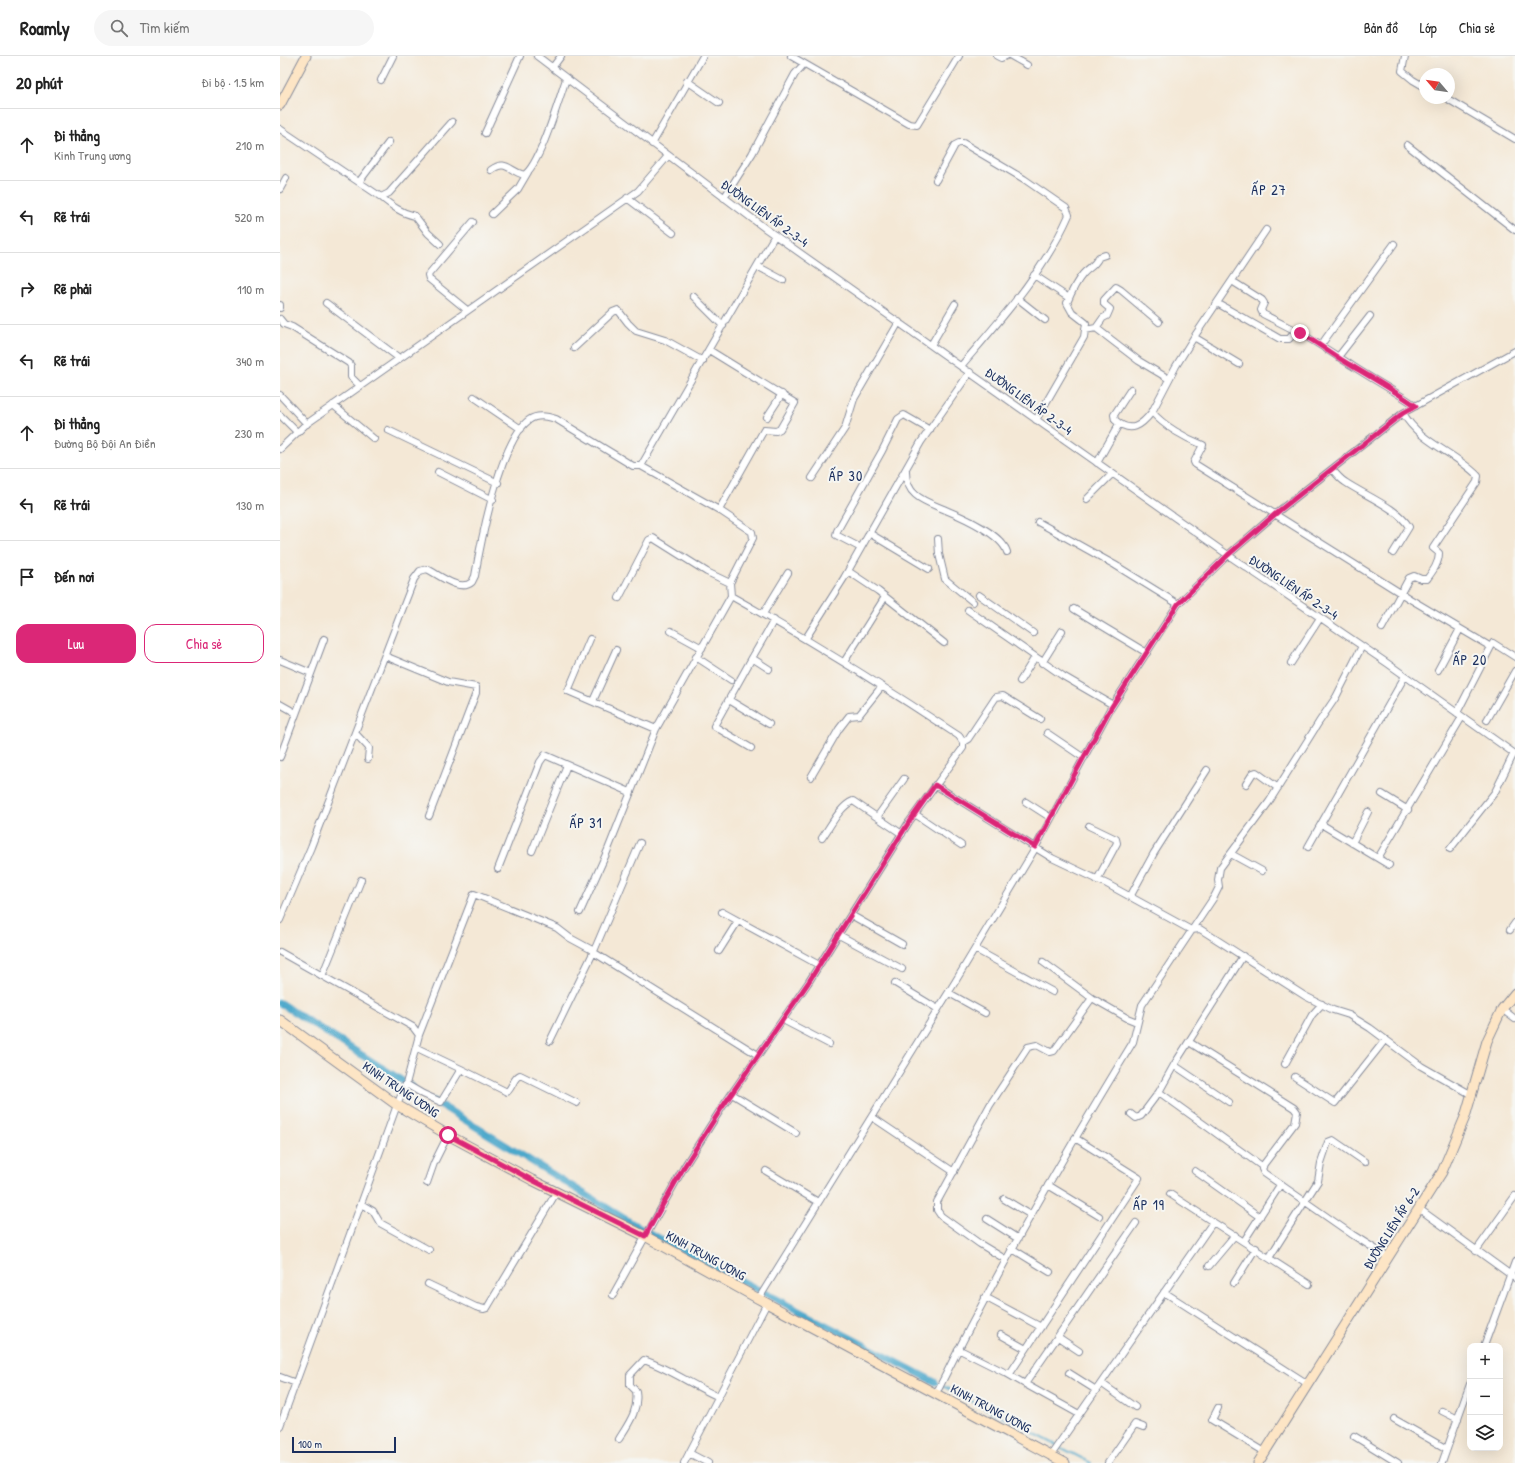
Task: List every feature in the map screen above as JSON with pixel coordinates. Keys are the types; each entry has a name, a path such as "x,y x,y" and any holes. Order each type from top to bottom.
{"street":[{"path":"280,105 306,56"},
{"path":"381,80 393,56"},
{"path":"485,133 520,56"},
{"name":"ĐƯỜNG LIÊN ẤP 2-3-4","path":"537,56 652,144 775,235 900,322 1112,474 1362,646 1514,753"},
{"path":"552,68 561,56"},
{"path":"652,144 687,80 703,56"},
{"path":"791,56 848,87 909,124 916,125 959,56"},
{"path":"1011,56 1028,65"},
{"path":"1405,56 1402,71 1419,84"},
{"path":"724,198 752,154 796,74 804,64"},
{"path":"492,214 518,189 528,172 542,143 566,78"},
{"path":"687,80 719,103"},
{"path":"1455,103 1515,139"},
{"path":"381,197 389,193 452,122"},
{"path":"280,129 381,197 396,209 404,214 416,216 428,233 440,244"},
{"path":"359,182 389,142"},
{"path":"936,180 955,146 961,143 1024,179 1066,208 1069,215 1060,234 1034,275 961,366"},
{"path":"1408,145 1515,230"},
{"path":"280,449 297,432 333,405 627,198 651,178 668,156"},
{"path":"491,170 502,164 519,174 524,175 528,172"},
{"path":"280,189 286,178"},
{"path":"627,198 672,233"},
{"path":"467,310 431,280 428,275 472,222"},
{"path":"1131,389 1114,416 1120,424 1130,428 1135,428 1152,412 1169,379 1194,337 1266,230"},
{"path":"641,466 775,235"},
{"path":"1321,345 1394,244"},
{"path":"1036,420 1084,337 1086,323 1072,312 1067,303 1069,298 1082,275 1095,265 1099,257 1105,254"},
{"path":"757,266 783,280"},
{"path":"1034,275 1069,298"},
{"path":"1232,281 1263,301 1261,310 1264,314 1321,345 1338,357 1389,387 1416,406"},
{"path":"1085,330 1096,328 1109,314 1110,309 1104,304 1104,300 1116,287 1159,322"},
{"path":"693,296 723,326"},
{"path":"1017,298 1045,320"},
{"path":"326,303 399,358"},
{"path":"931,345 955,304"},
{"path":"1217,304 1280,339 1289,339 1296,331"},
{"path":"574,348 613,312 618,310 628,323 636,330 665,340 703,361"},
{"path":"1338,357 1370,316"},
{"path":"280,319 284,324 292,327 349,363 351,366 350,377 360,386"},
{"path":"812,478 845,428 854,399 900,322"},
{"path":"1096,328 1139,361 1169,379"},
{"path":"1194,337 1239,364"},
{"path":"709,350 795,403 780,430 764,430 719,510"},
{"path":"761,1294 949,993 1035,847 1113,705 1178,604 1228,555 1275,514 1403,413 1515,352"},
{"path":"806,638 848,571 930,430 970,372"},
{"path":"767,417 782,394"},
{"path":"280,395 307,424"},
{"path":"474,396 521,429"},
{"path":"333,405 374,439"},
{"path":"1152,412 1159,420 1194,442 1203,445 1194,462 1195,464 1491,647"},
{"path":"1382,628 1409,578 1414,576 1427,580 1434,570 1439,559 1439,553 1433,548 1477,482 1478,476 1410,426 1403,413"},
{"path":"280,415 297,432"},
{"path":"861,548 836,535 837,531 882,452 898,420 904,415 911,417 930,430"},
{"path":"280,920 355,733 414,579 420,571 427,569 445,579 464,586 472,582 475,576 485,526 508,451 521,429 529,420 536,417 546,416 556,419 633,466 641,466 719,510 749,528 752,532 753,538 730,583 731,596 656,729 607,852 580,912"},
{"path":"1097,463 1120,424"},
{"path":"388,430 498,482"},
{"path":"906,469 908,486 918,497 930,505 948,510 996,538 1005,545 1007,552"},
{"path":"1332,469 1344,482 1406,521 1409,527 1408,533 1393,553"},
{"path":"438,472 493,500"},
{"path":"1087,499 1112,474"},
{"path":"1038,522 1114,565 1178,604"},
{"path":"869,533 929,569"},
{"path":"619,598 649,540 653,538 707,572 730,583"},
{"path":"938,539 945,579 973,602"},
{"path":"848,571 885,597 944,643"},
{"path":"764,614 788,573"},
{"path":"979,594 1033,633"},
{"path":"612,1295 684,1167 839,935 915,814 963,748 963,742 959,736 806,638 731,596"},
{"path":"844,662 885,597"},
{"path":"1074,609 1146,653"},
{"path":"968,610 1034,657 1113,705"},
{"path":"1291,663 1320,618"},
{"path":"751,748 714,726 774,620"},
{"path":"1438,670 1460,629"},
{"path":"671,631 702,648"},
{"path":"1042,662 1062,631"},
{"path":"590,639 568,691 593,700 656,729"},
{"path":"280,757 283,740 312,674 324,640"},
{"path":"1378,858 1408,810 1459,715 1493,643 1515,657"},
{"path":"937,1390 1011,1248 1133,1042 1142,1005 1191,930 1204,914 1220,887 1218,880 1220,868 1278,788 1318,722 1336,698 1362,646"},
{"path":"593,700 616,650"},
{"path":"385,656 448,682 476,687 476,693 429,816"},
{"path":"696,657 731,680"},
{"path":"1020,681 1034,657"},
{"path":"752,658 769,669"},
{"path":"280,660 312,674"},
{"path":"1487,720 1515,671"},
{"path":"1308,846 1405,676"},
{"path":"811,777 839,729 849,716 859,715 882,686"},
{"path":"963,742 968,739 996,697 1003,696 1040,719"},
{"path":"729,700 768,724"},
{"path":"280,704 296,713"},
{"path":"355,733 369,748 368,759"},
{"path":"1047,733 1084,758"},
{"path":"1450,849 1495,792 1514,753"},
{"path":"498,869 540,762 545,755 630,792"},
{"path":"532,851 567,765"},
{"path":"1130,897 1154,853 1206,770"},
{"path":"1246,784 1252,774 1256,772 1278,788"},
{"path":"877,817 904,779"},
{"path":"935,785 1052,858 1130,897 1191,930 1200,929 1305,996 1349,1016 1370,1028 1421,1066 1472,1094"},
{"path":"1382,794 1408,810"},
{"path":"822,838 849,803 853,801 902,834"},
{"path":"1026,802 1051,818"},
{"path":"1352,843 1368,812"},
{"path":"915,814 961,845"},
{"path":"1321,824 1389,865"},
{"path":"1089,826 1116,839 1117,843 1097,880"},
{"path":"550,1041 594,951 640,843"},
{"path":"1231,854 1262,871"},
{"path":"322,976 360,880"},
{"path":"280,1426 398,1101 406,1084 417,1048 419,1035 475,894 556,928 758,1056"},
{"path":"722,912 819,965"},
{"path":"851,915 902,944"},
{"path":"719,951 738,921"},
{"path":"1510,930 1515,923"},
{"path":"839,935 902,969"},
{"path":"975,949 1053,992"},
{"path":"280,952 413,1027 419,1035"},
{"path":"1131,1114 1136,1118 1141,1116 1159,1092 1174,1065 1243,956"},
{"path":"1043,962 1092,998 1137,1022"},
{"path":"895,983 938,1009"},
{"path":"949,993 985,1013"},
{"name":"ĐƯỜNG LIÊN ẤP 6-2","path":"1258,1463 1442,1172 1454,1146 1472,1094 1487,1041 1502,1009 1515,993"},
{"path":"1005,1259 980,1244 941,1216 937,1210 937,1202 990,1105 1028,1047 1037,1045 1050,1052 1054,1051 1092,998"},
{"path":"1285,1064 1312,1015 1322,1004"},
{"path":"1502,1009 1515,1019"},
{"name":"KINH TRUNG ƯƠNG","path":"280,1020 448,1135 556,1193 646,1234 761,1294 767,1303 937,1390 1052,1453 1065,1463"},
{"path":"783,1020 829,1044"},
{"path":"1295,1077 1335,1103 1385,1040"},
{"path":"1189,1042 1294,1108 1297,1112 1295,1123 1263,1167"},
{"path":"417,1048 506,1092 511,1088 516,1077 520,1075 577,1103"},
{"path":"1174,1065 1229,1102"},
{"path":"406,1084 441,1102 461,1069"},
{"path":"1159,1092 1263,1167 1264,1173 1280,1185 1388,1256"},
{"path":"732,1094 796,1133"},
{"path":"872,1117 954,1172"},
{"path":"427,1183 434,1163 448,1135"},
{"path":"1006,1373 1011,1372 1139,1178 1075,1138"},
{"path":"1270,1258 1318,1181 1326,1146 1330,1140 1333,1140 1365,1162"},
{"path":"766,1171 818,1202"},
{"path":"1195,1171 1260,1217"},
{"path":"1048,1185 1099,1216"},
{"path":"1244,1241 1280,1185"},
{"path":"428,1284 476,1307 484,1309 487,1308 556,1193"},
{"path":"1170,1194 1236,1235 1309,1284"},
{"path":"1476,1251 1515,1196"},
{"path":"1004,1199 1031,1215"},
{"path":"361,1204 373,1211 380,1223 429,1250"},
{"path":"1418,1208 1512,1276"},
{"path":"987,1219 1017,1238"},
{"path":"1052,1453 1213,1222"},
{"path":"1025,1384 1136,1223"},
{"path":"1209,1266 1236,1235"},
{"path":"1011,1248 1050,1272"},
{"path":"1234,1283 1256,1248"},
{"path":"1485,1343 1512,1276 1515,1262"},
{"path":"1164,1292 1308,1384"},
{"path":"985,1297 1041,1328"},
{"path":"684,1463 767,1303"},
{"path":"1001,1335 1026,1349"},
{"path":"1058,1337 1079,1350"},
{"path":"958,1349 1006,1373 1079,1414"},
{"path":"619,1439 630,1422 638,1401 636,1391 630,1385 630,1375 644,1360 673,1372 700,1389 718,1396"},
{"path":"1069,1373 1096,1390"},
{"path":"280,1377 296,1383"},
{"path":"1101,1383 1135,1407"},
{"path":"1442,1463 1467,1393"},
{"path":"1218,1408 1212,1420 1265,1452"},
{"path":"1442,1411 1458,1419"},
{"path":"1394,1419 1447,1449"},
{"path":"1108,1463 1135,1424 1142,1427"},
{"path":"1354,1436 1398,1463"},
{"path":"689,1453 708,1463"}],"waterway":[{"path":"280,1003 412,1087"},
{"path":"434,1101 638,1227 935,1382"},
{"path":"935,1382 1091,1463"}],"district":[{"name":"ẤP 27","path":"1269,189"},
{"name":"ẤP 30","path":"846,475"},
{"name":"ẤP 20","path":"1470,659"},
{"name":"ẤP 31","path":"586,822"},
{"name":"ẤP 19","path":"1149,1204"}],"route":[{"path":"448,1135 556,1193 645,1236 684,1167 721,1109 808,983 909,822 935,785 1035,847 1109,711 1178,604 1228,555 1280,510 1403,413 1416,406 1389,387 1351,366 1326,348 1300,333"}]}
